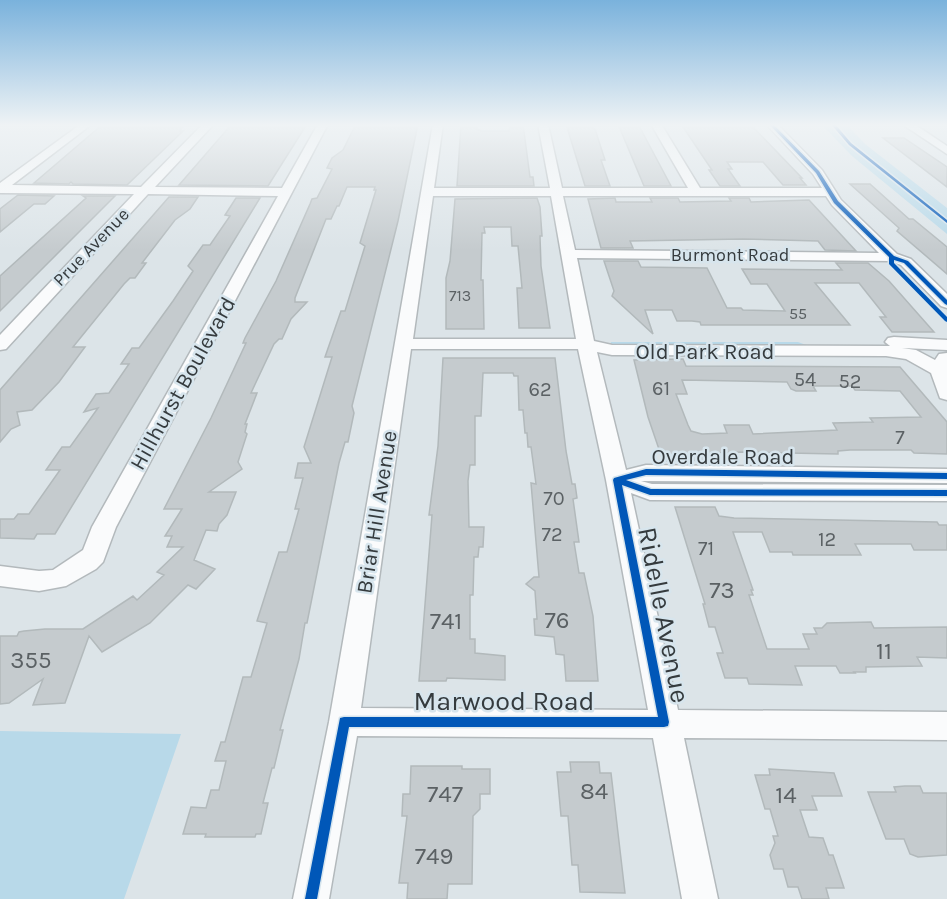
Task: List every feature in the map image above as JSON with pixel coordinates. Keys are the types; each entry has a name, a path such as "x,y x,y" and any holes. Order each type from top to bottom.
{"street":[{"path":"0,189 31,166"},
{"name":"Prue Avenue","path":"0,345 168,166"},
{"name":"Hillhurst Boulevard","path":"0,576 48,581 69,573 94,555 104,527 300,166"},
{"name":"Briar Hill Avenue","path":"311,899 344,722 431,166"},
{"name":"Ridelle Avenue","path":"551,166 586,344 617,480 700,899"},
{"path":"681,166 696,192"},
{"path":"812,166 836,202 892,257 891,263 943,306 947,320"},
{"path":"0,189 286,192"},
{"path":"427,192 830,192"},
{"name":"Burmont Road","path":"568,254 892,257"},
{"name":"Old Park Road","path":"403,344 586,344 612,350 821,345 947,345"},
{"name":"Old Park Road","path":"821,345 897,352 923,360 943,362"},
{"path":"943,362 941,380 947,394"},
{"name":"Overdale Road","path":"617,480 650,492 859,484 947,476"},
{"name":"Overdale Road","path":"859,484 947,493"},
{"name":"Marwood Road","path":"344,722 664,722 947,726"}],"shaded area":[{"path":"864,166 893,166 947,208 947,234"},
{"path":"611,342 798,342 806,347 612,346"},
{"path":"645,479 844,480 849,484 848,488 652,487 644,483"},
{"path":"0,731 181,734 124,899 0,899"}],"building":[{"path":"54,166 147,166 127,185 34,183"},
{"path":"196,166 281,166 268,186 179,185"},
{"path":"328,166 409,166 352,406 354,413 348,442 345,442 339,463 307,623 305,623 299,659 280,730 283,730 263,803 268,803 261,834 256,834 255,837 205,837 206,834 183,834 191,807 206,808 211,790 219,790 226,761 215,761 221,742 225,742 243,677 251,677 267,623 257,621 279,552 287,552 299,509 295,509 303,478 295,478 298,463 311,463 304,447 332,357 325,357 341,311 345,311 365,246 360,243 375,187 347,187 331,219 326,219 295,298 295,302 307,302 291,319 282,339 274,344 251,393 257,393 245,424 247,424 245,432 247,434 238,462 242,469 209,492 236,492 227,515 219,524 217,531 206,530 194,560 215,569 196,589 188,585 150,623 102,652 89,636 65,703 33,705 43,679 9,703 0,704 0,636 17,636 19,632 45,629 83,629 133,596 137,600 164,575 157,572 183,547 167,547 172,536 165,536 182,509 164,509 211,418 246,343 243,343 245,338 276,281 312,199 317,198 332,169 327,168"},
{"path":"458,166 529,166 534,186 457,186"},
{"path":"579,166 603,166 610,186 585,186"},
{"path":"636,166 660,166 671,186 644,186"},
{"path":"709,166 730,166 732,169 728,169 740,186 720,186 709,170 712,170"},
{"path":"766,166 790,166 806,185 783,185"},
{"path":"920,166 947,167 947,187"},
{"path":"850,184 870,184 909,219 913,219 947,247 947,274 897,231 899,228"},
{"path":"18,195 54,196 45,204 34,204 0,232 0,209"},
{"path":"83,196 115,196 0,311 0,276 86,198"},
{"path":"169,197 198,197 190,209 175,220 142,263 146,263 135,278 130,278 124,284 73,347 85,347 59,382 32,410 17,412 20,425 11,429 0,442 0,390"},
{"path":"236,198 260,198 55,534 37,534 34,539 0,538 0,519 14,519 18,514 29,514 60,470 46,470 62,447 70,447 98,408 84,412 96,394 109,393 129,364 121,364 132,348 139,348 173,301 193,271 188,266 203,245 210,245 230,216 225,215"},
{"path":"537,198 540,207 542,236 540,236 541,266 550,328 519,328 517,288 522,288 518,246 512,246 511,227 484,227 481,280 483,280 484,329 446,329 446,278 450,261 455,199"},
{"path":"615,198 616,202 652,202 650,198 678,198 680,202 731,201 729,198 749,198 751,202 809,200 856,251 825,250 818,241 743,239 630,241 633,248 601,248 588,199"},
{"path":"604,261 638,261 641,267 707,268 727,308 785,311 767,284 751,284 742,269 842,270 836,263 868,263 889,281 934,332 892,332 880,317 886,317 859,283 815,283 850,325 701,325 700,322 677,321 672,310 645,310 653,334 612,296 614,291"},
{"path":"443,358 555,358 566,451 577,498 573,499 579,542 574,542 579,573 584,573 593,616 598,681 566,681 564,655 556,654 554,637 535,635 534,619 537,619 535,591 526,584 534,577 539,577 531,483 536,484 531,447 528,447 527,433 525,433 523,410 519,410 518,376 514,376 513,373 483,373 481,416 475,416 475,465 470,465 468,481 469,527 484,527 483,547 479,547 478,557 474,557 473,595 470,595 470,639 475,639 475,653 505,656 505,680 447,678 446,681 419,681 432,515 429,515 438,446"},
{"path":"683,359 686,366 900,367 947,422 947,454 914,453 911,450 850,450 838,451 838,454 743,452 718,453 721,460 663,461 648,417 634,360","holes":["682,380 787,382 791,389 796,391 816,391 813,386 852,386 855,390 900,391 921,417 870,418 873,422 833,423 837,430 753,434 749,425 724,425 727,433 702,434 691,431 676,394 687,394"]},
{"path":"675,507 715,507 719,516 734,518 937,522 939,525 947,525 947,550 914,550 911,544 855,544 861,555 793,555 792,552 770,552 762,532 733,532 753,590 751,590 753,595 749,595 767,649 809,649 803,634 817,634 814,628 822,628 827,623 871,622 874,628 947,627 947,658 917,657 922,666 866,667 866,672 855,673 840,673 836,666 795,666 802,685 749,684 747,678 725,678 717,653 723,653 715,627 709,627 703,604 705,604"},
{"path":"570,762 599,762 600,773 611,773 625,893 580,892 578,865 572,865 568,816 561,816 557,772 571,772"},
{"path":"411,766 462,766 462,769 490,769 490,794 480,794 480,809 473,816 472,884 448,884 447,899 407,899 408,883 399,883 407,816 402,816 403,794 410,794"},
{"path":"769,769 834,773 842,796 812,796 817,810 800,810 809,837 823,838 829,855 833,855 844,888 826,888 829,899 802,899 798,887 788,887 783,869 774,869 770,855 775,843 773,836 778,836 770,809 765,809 755,775 770,775"},
{"path":"920,786 923,793 947,793 947,855 918,857 910,854 904,839 886,839 868,792 896,792 894,787"}],"cycle path":[{"path":"812,166 836,202 892,257 906,262 947,303"},
{"path":"877,166 947,222"},
{"path":"892,257 891,263 947,320"},
{"path":"617,480 646,472 947,476"},
{"path":"617,480 650,492 947,493"},
{"path":"311,899 344,722 664,722 617,480"}]}
